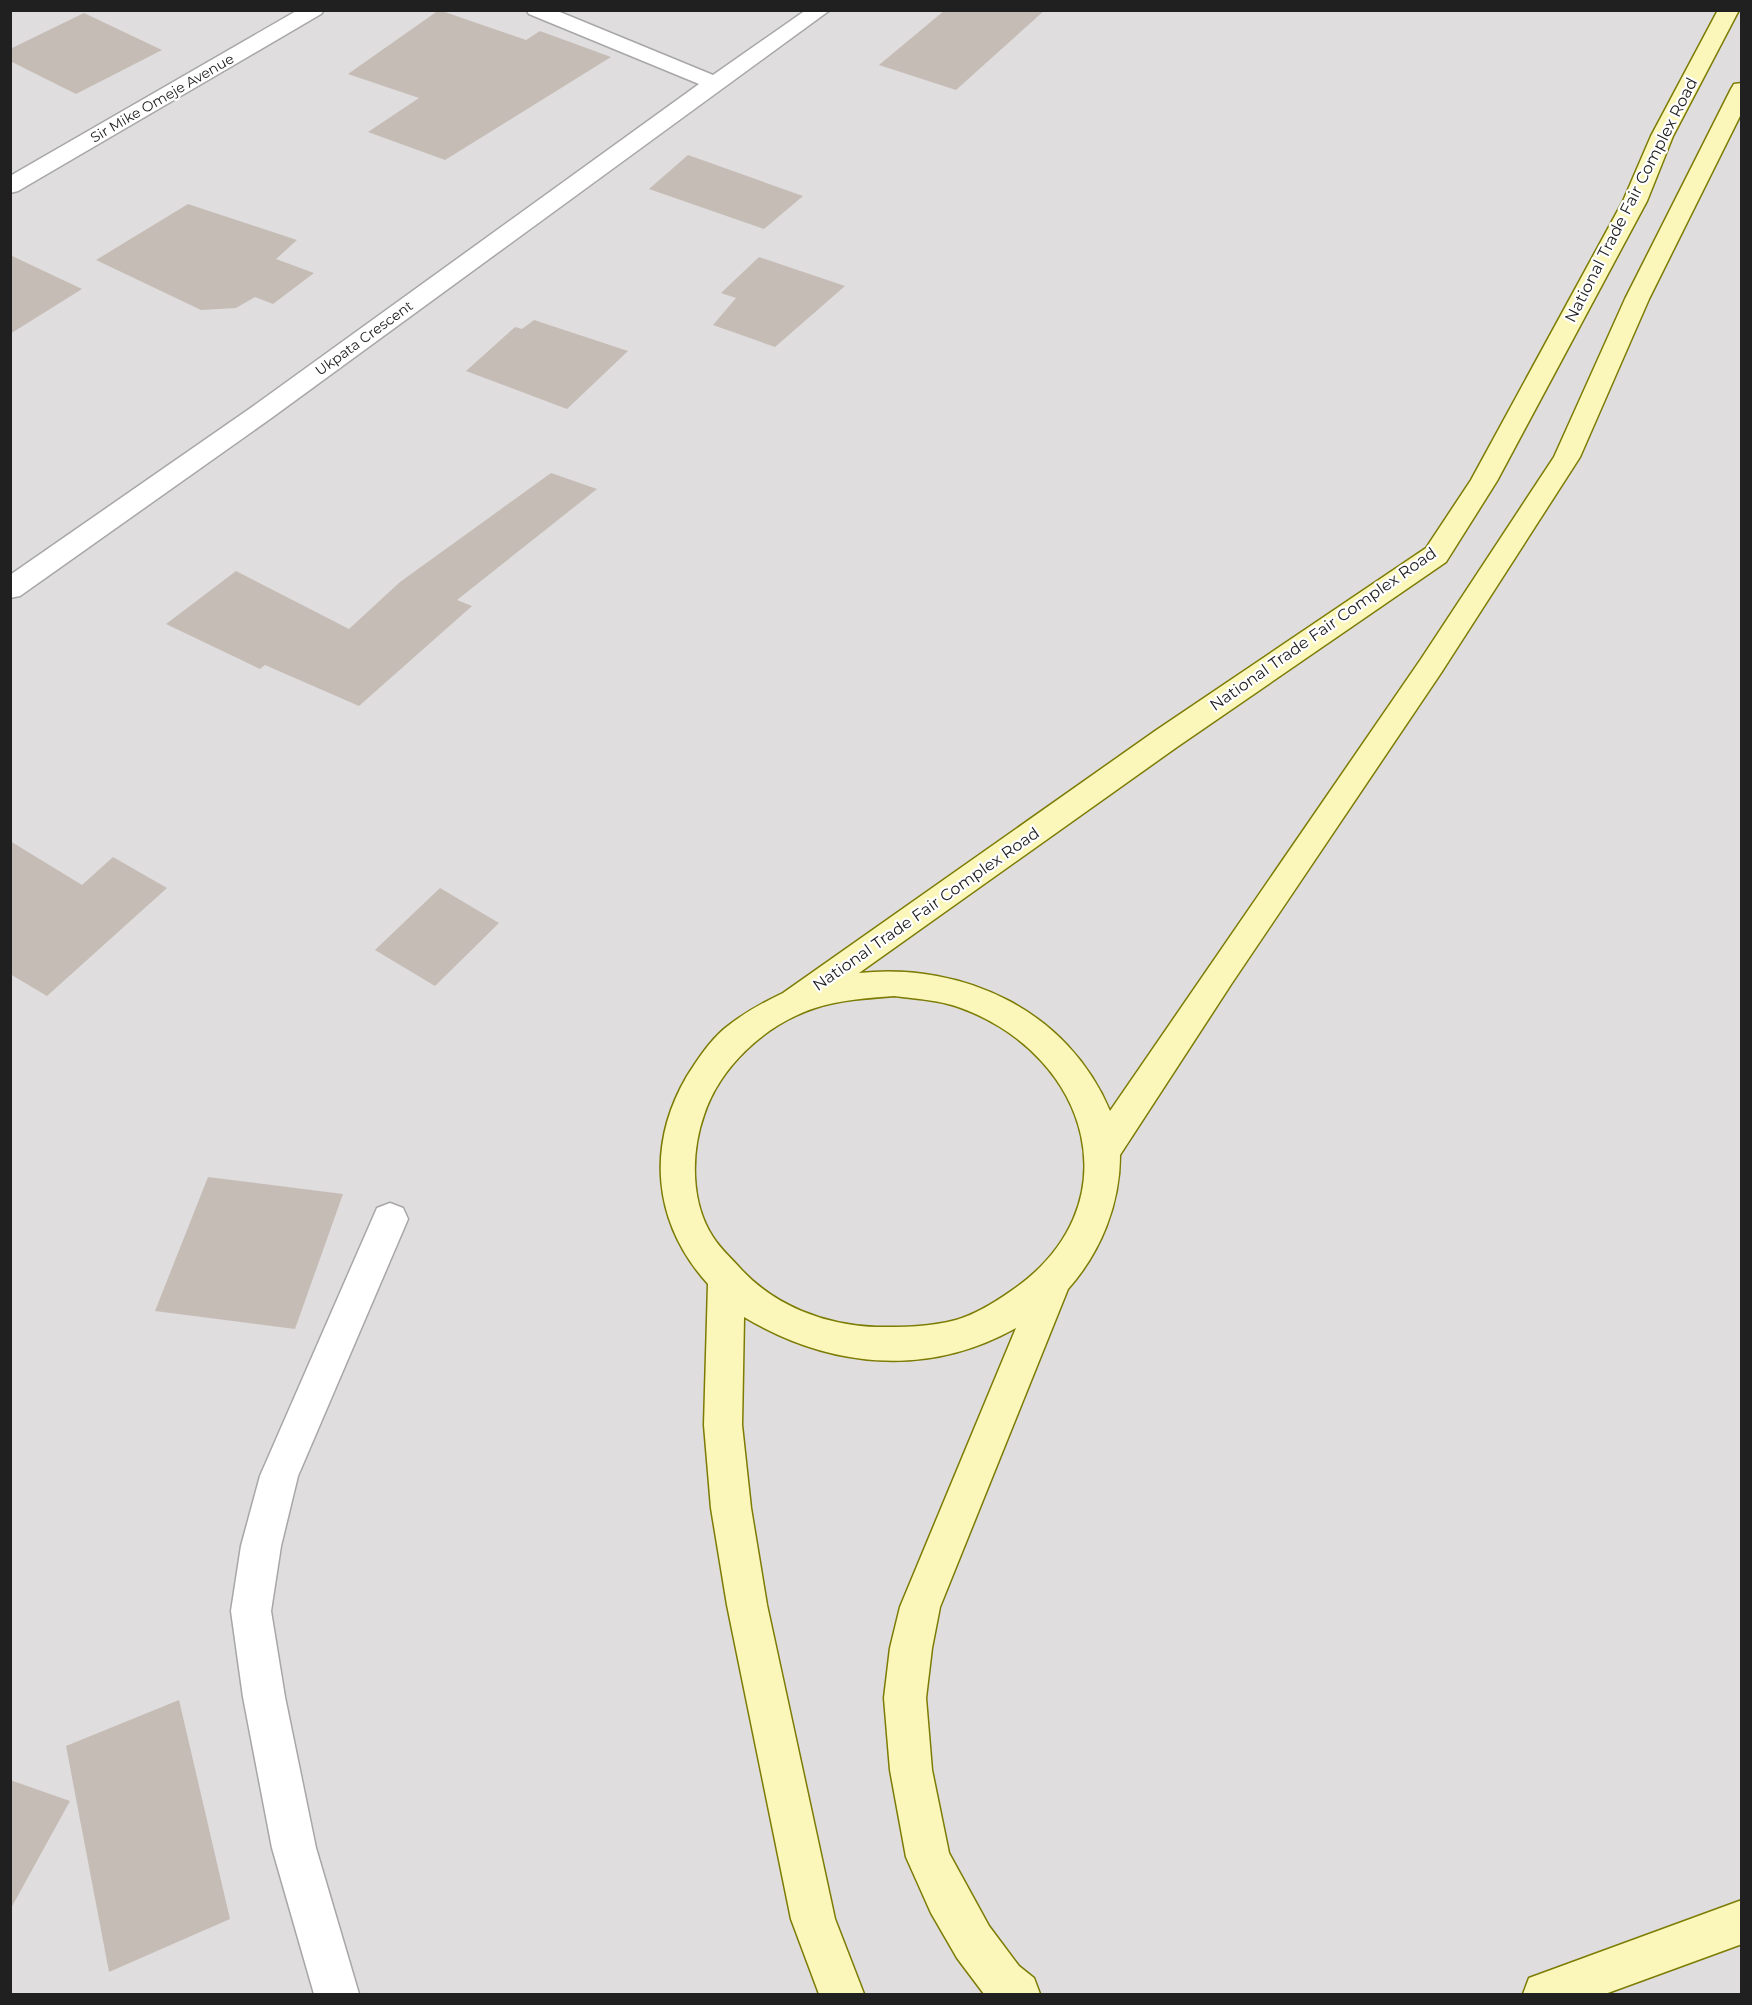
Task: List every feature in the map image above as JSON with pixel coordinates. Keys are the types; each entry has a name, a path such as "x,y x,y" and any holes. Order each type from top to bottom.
{"main road":[{"name":"National Trade Fair Complex Road","path":"795,1001 1166,739 1436,555 1495,460 1635,201 1662,136 1729,10"},
{"path":"1102,1152 1220,974 1431,666 1567,457 1637,299 1742,89"},
{"path":"1018,1995 1003,1982 973,1942 947,1897 928,1857 911,1770 905,1698 911,1648 920,1607 1054,1280 1083,1241 1099,1197 1102,1152 1091,1107 1068,1066 1034,1032 993,1006 945,990 894,983 843,987 795,1001 751,1026 715,1059 690,1100 677,1145 678,1192 695,1240 726,1281 772,1316 829,1339 891,1346 952,1338 1008,1315 1054,1280"},
{"path":"726,1281 723,1425 731,1508 747,1605 813,1919 841,1995"},
{"path":"1545,1995 1742,1922"}],"street":[{"name":"Sir Mike Omeje Avenue","path":"10,186 314,10"},
{"path":"536,10 715,82"},
{"name":"Ukpata Crescent","path":"10,589 261,413 715,82 820,10"},
{"path":"336,1995 294,1848 264,1697 251,1611 261,1546 279,1476 390,1219"}],"shaded area":[{"path":"11,11 1741,11 1741,1994 11,1994"}],"building":[{"path":"439,10 526,40 540,31 611,57 445,160 368,132 419,98 348,74"},
{"path":"945,10 1045,10 956,90 879,65"},
{"path":"84,13 162,50 76,94 10,61 10,49"},
{"path":"688,155 803,196 764,229 649,189"},
{"path":"188,204 297,240 276,259 314,273 273,304 255,297 236,308 201,310 96,260"},
{"path":"10,255 82,289 10,334"},
{"path":"759,257 845,286 775,347 713,325 736,298 721,293"},
{"path":"534,320 628,351 567,409 466,371 515,327 522,329"},
{"path":"551,473 597,489 457,600 472,606 359,706 265,665 260,669 166,624 236,571 349,629 400,582"},
{"path":"10,841 82,885 113,857 167,888 47,996 10,974"},
{"path":"440,888 499,923 435,986 375,950"},
{"path":"208,1177 343,1194 295,1329 155,1311"},
{"path":"179,1700 230,1919 109,1972 66,1746"},
{"path":"10,1780 70,1801 10,1910"}]}
